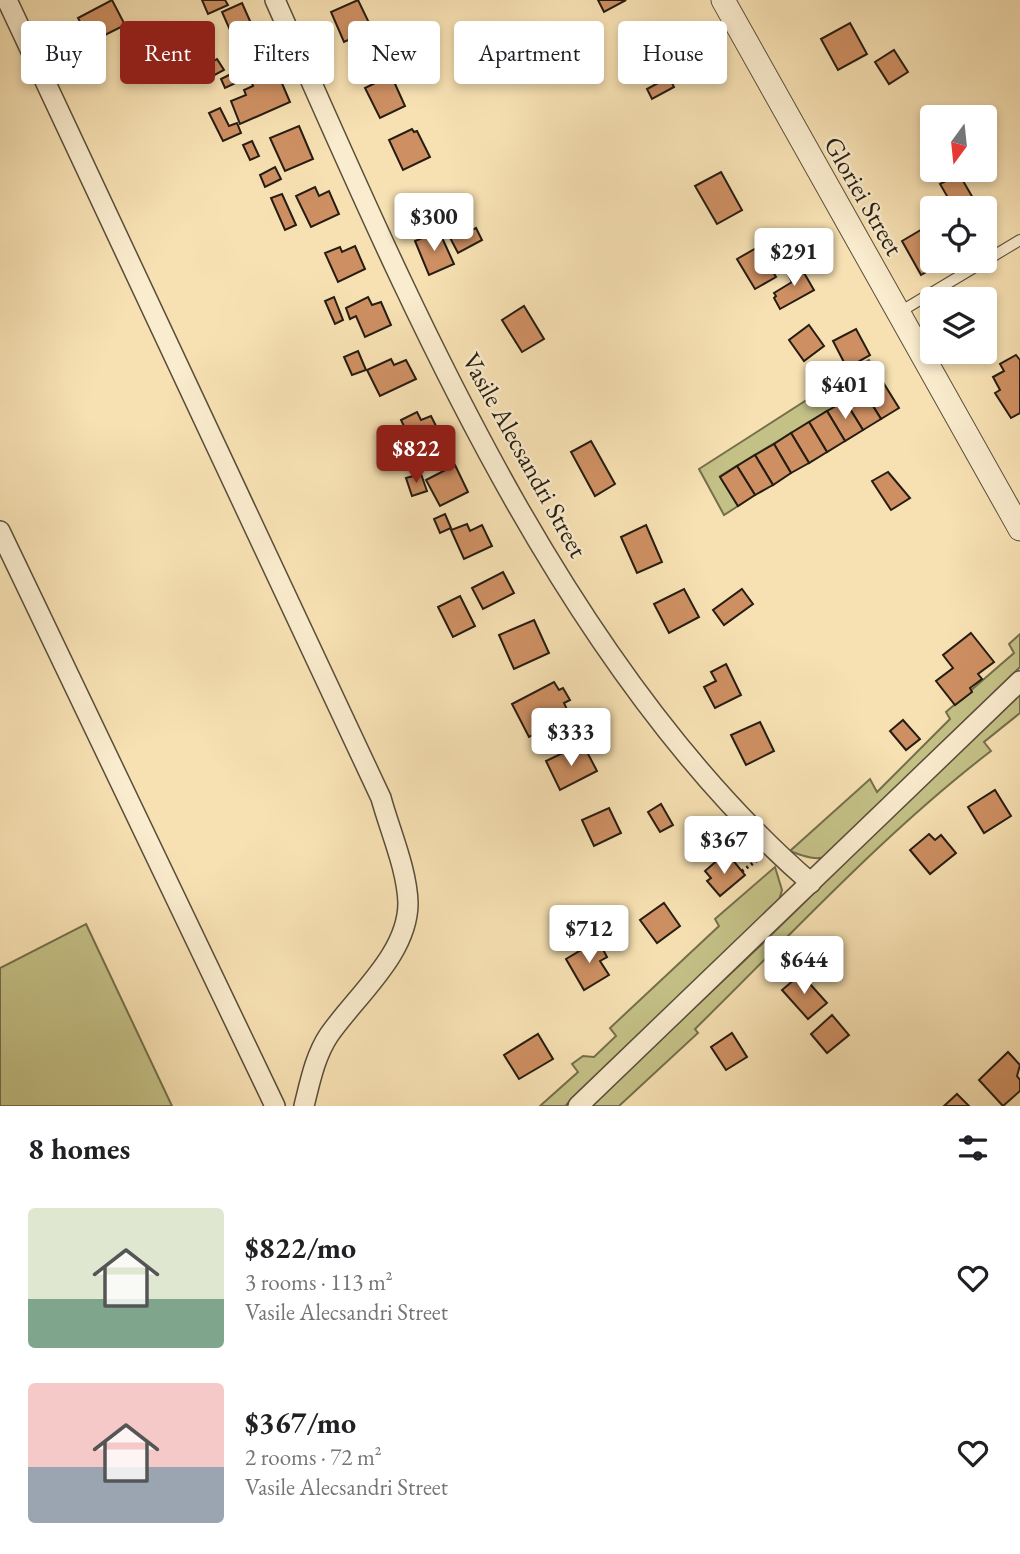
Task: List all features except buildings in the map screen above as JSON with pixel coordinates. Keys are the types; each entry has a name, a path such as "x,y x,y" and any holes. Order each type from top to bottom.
{"street":[{"path":"7,0 381,798 400,865 408,903 400,936 382,968 327,1037 311,1074 304,1106"},
{"name":"Vasile Alecsandri Street","path":"275,0 447,371 517,504 602,639 664,726 726,802 769,846 811,883"},
{"name":"Gloriei Street","path":"723,0 1020,528"},
{"path":"0,531 275,1106"},
{"path":"579,1106 1020,681"}],"lane":[{"path":"997,254 1020,240"},
{"path":"898,313 965,273"}],"shaded area":[{"path":"869,360 881,379 720,476 738,506 724,515 699,469"},
{"path":"1020,634 1020,667 834,854 817,858 790,851 870,779 877,792 950,719 946,712 1014,653 1009,644"},
{"path":"1020,691 1020,713 984,742 991,751 876,850 695,1029 698,1033 619,1106 590,1106 762,944"},
{"path":"775,867 782,890 778,904 565,1106 540,1106 578,1072 572,1064 583,1056 594,1057 616,1036 610,1028 719,926 715,919"},
{"path":"86,924 172,1106 0,1106 0,968"}]}
